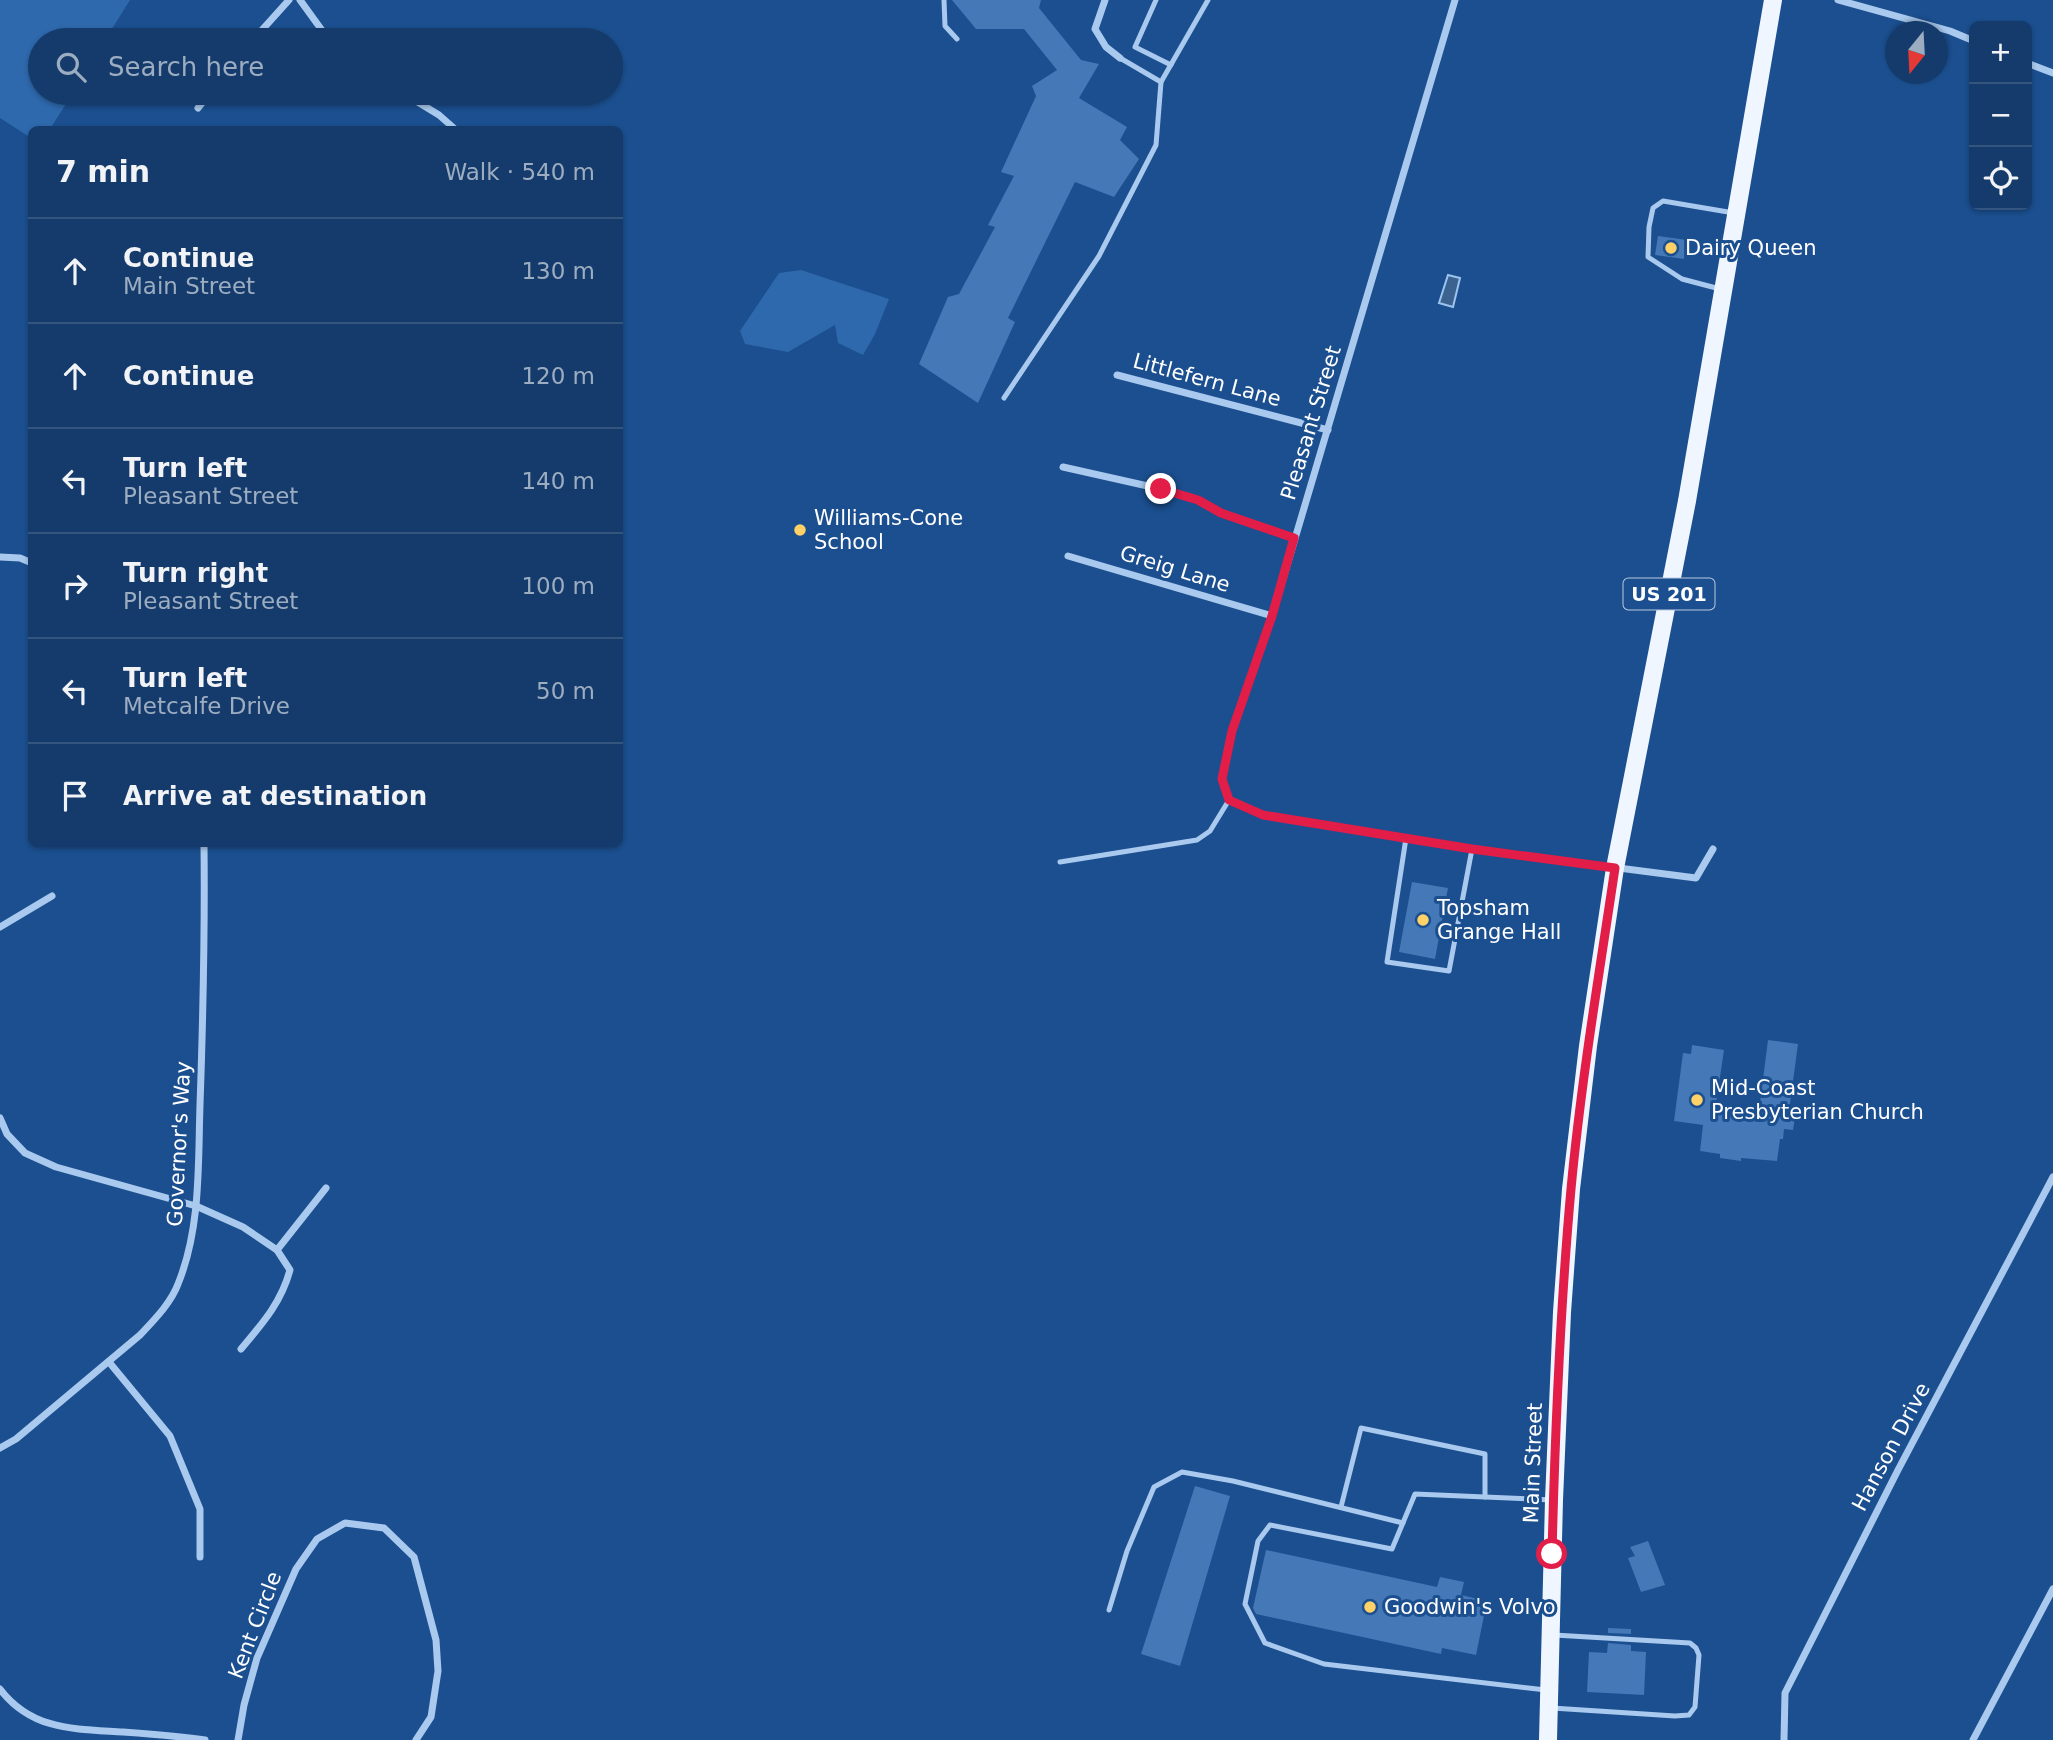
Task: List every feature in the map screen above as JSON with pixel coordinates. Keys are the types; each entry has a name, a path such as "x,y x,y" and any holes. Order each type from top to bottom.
{"main road":[{"name":"US 201","path":"1615,868 1684,514 1773,0"},
{"name":"Main Street","path":"1548,1740 1554,1500 1562,1312 1571,1189 1588,1045 1615,868"}],"street":[{"path":"264,28 289,0"},
{"path":"300,0 320,28"},
{"path":"1105,0 1095,29 1106,47 1120,58"},
{"name":"Pleasant Street","path":"1229,800 1222,779 1232,731 1272,616 1455,0"},
{"path":"1838,0 1950,31 1969,39"},
{"path":"2032,65 2053,73"},
{"path":"422,105 451,126"},
{"name":"Littlefern Lane","path":"1117,375 1328,430"},
{"path":"1063,467 1186,496 1221,513 1294,538"},
{"name":"Greig Lane","path":"1068,556 1272,616"},
{"path":"0,557 28,561"},
{"path":"1229,800 1263,815 1472,849 1696,878 1713,849"},
{"name":"Governor's Way","path":"0,1448 16,1439 140,1335 157,1317 177,1287 187,1260 196,1206 205,948 204,847"},
{"path":"0,927 52,896"},
{"path":"0,1118 7,1134 25,1153 56,1167 196,1206 243,1227 277,1250 290,1270 284,1292 264,1322 241,1349"},
{"name":"Hanson Drive","path":"1784,1740 1785,1693 1898,1470 2053,1177"},
{"path":"277,1250 326,1188"},
{"path":"109,1362 170,1436 200,1509 200,1557"},
{"name":"Kent Circle","path":"238,1740 257,1658 291,1579 317,1539 345,1523 384,1528 414,1557 436,1640 438,1671 431,1717 416,1740"},
{"path":"1973,1740 2053,1589"},
{"path":"0,1689 12,1705 40,1720 69,1730 205,1740"}],"lane":[{"path":"944,0 944,26 957,39"},
{"path":"1156,0 1135,47 1171,65"},
{"path":"1004,398 1099,256 1156,145 1161,82 1209,0"},
{"path":"1120,58 1161,82"},
{"path":"1723,289 1682,279 1648,257 1649,227 1653,208 1663,201 1735,213"},
{"path":"1059,862 1197,840 1210,831 1229,800"},
{"path":"1406,838 1387,962 1450,971 1472,849"},
{"path":"1341,1507 1362,1428 1485,1454 1485,1497"},
{"path":"1109,1610 1128,1550 1154,1487 1182,1472 1234,1481 1403,1523"},
{"path":"1551,1635 1690,1643 1699,1655 1695,1707 1689,1714 1675,1716 1324,1664 1265,1643 1245,1604 1258,1541 1270,1525 1392,1549 1415,1494 1554,1500"}],"shaded area":[{"path":"0,0 130,0 112,28 28,28 28,105 65,105 52,126 28,126 28,136 0,118"},
{"path":"801,270 889,299 863,355 838,343 835,325 788,352 745,344 740,331 779,273"},
{"path":"1448,275 1460,278 1453,307 1439,303"}],"building":[{"path":"952,0 1041,0 1039,8 1081,60 1099,64 1079,98 1127,127 1120,140 1139,159 1114,197 1075,182 1008,318 1015,322 978,403 919,364 948,297 959,294 995,227 988,225 1014,176 1001,172 1036,96 1032,86 1057,70 1024,29 976,29"},
{"name":"Dairy Queen","path":"1658,236 1687,240 1684,259 1655,255"},
{"name":"Topsham Grange Hall","path":"1412,882 1448,888 1435,959 1399,952"},
{"name":"Mid-Coast Presbyterian Church","path":"1768,1040 1798,1044 1789,1111 1796,1112 1793,1130 1784,1129 1777,1161 1741,1158 1741,1161 1700,1151 1703,1125 1674,1121 1683,1053 1691,1054 1692,1045 1724,1050 1716,1104 1759,1110"},
{"path":"1195,1486 1230,1496 1180,1666 1141,1654"},
{"path":"1648,1541 1665,1585 1641,1592 1628,1558 1635,1556 1630,1547"},
{"name":"Goodwin's Volvo","path":"1266,1550 1437,1587 1440,1577 1464,1582 1461,1595 1487,1601 1476,1655 1442,1648 1441,1654 1256,1614 1253,1608"},
{"path":"1608,1628 1631,1629 1631,1634 1608,1633"},
{"path":"1608,1643 1631,1645 1631,1651 1646,1652 1644,1695 1587,1692 1589,1652 1607,1653"}],"place":[{"name":"Dairy Queen","path":"1671,248"},
{"name":"Williams-Cone School","path":"800,530"},
{"name":"Topsham Grange Hall","path":"1423,920"},
{"name":"Mid-Coast Presbyterian Church","path":"1697,1100"},
{"name":"Goodwin's Volvo","path":"1370,1607"}],"route":[{"path":"1161,489 1198,500 1221,513 1294,538 1272,616 1232,731 1222,779 1229,800 1263,815 1472,849 1615,868 1588,1045 1571,1189 1562,1312 1552,1554"}]}
